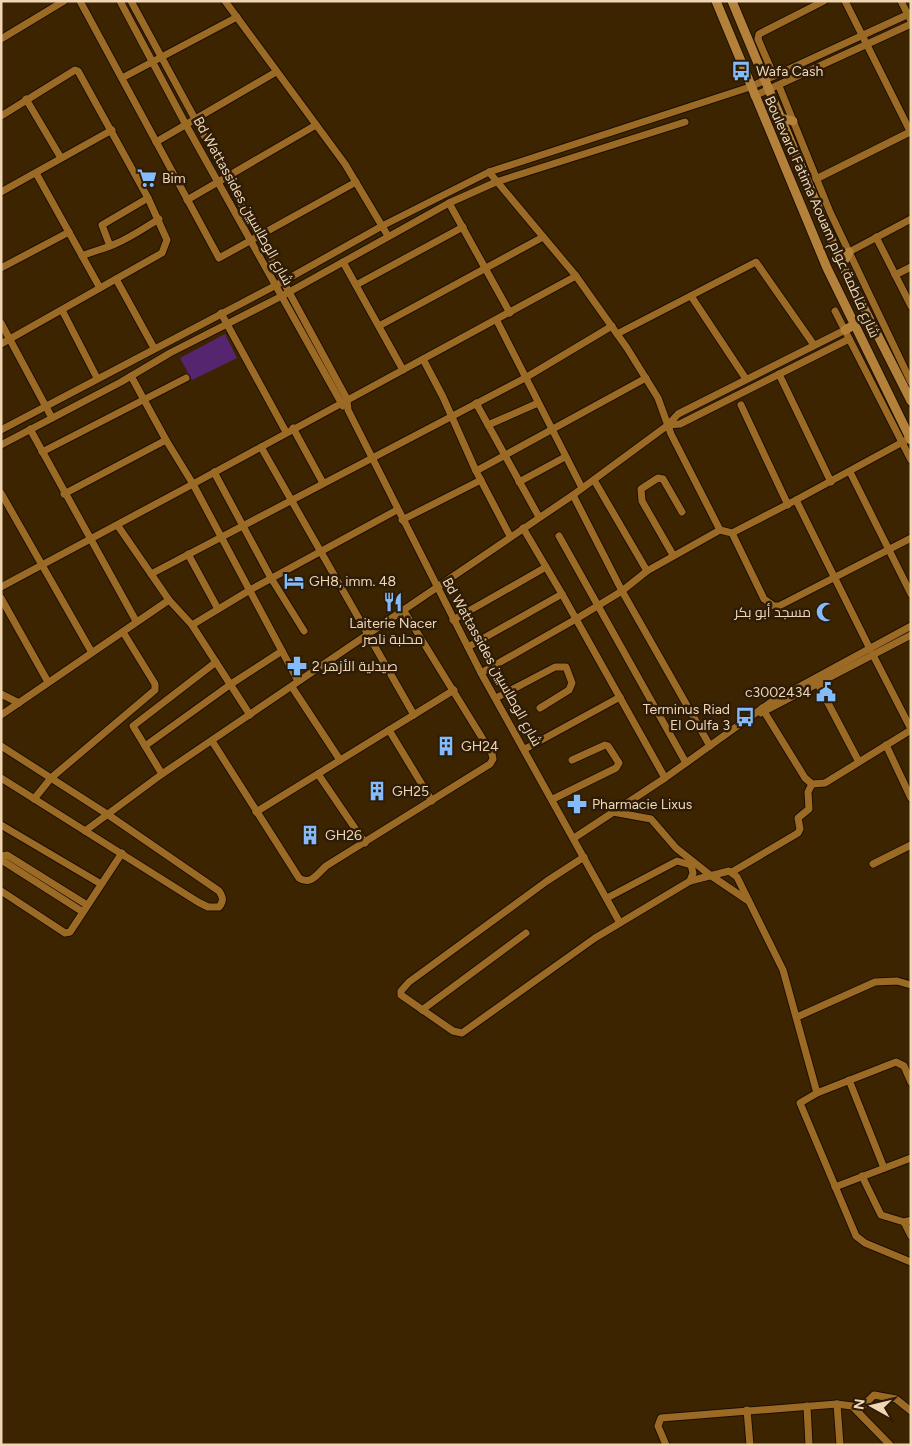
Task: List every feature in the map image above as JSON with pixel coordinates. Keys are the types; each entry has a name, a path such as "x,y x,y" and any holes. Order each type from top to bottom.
{"main road":[{"name":"Boulevard Fatima Aouam شارع فاطمة عوام","path":"716,1 750,87 827,268 908,437"},
{"name":"Boulevard Fatima Aouam شارع فاطمة عوام","path":"732,1 770,78 781,118 842,264 911,401"},
{"path":"781,118 793,121"},
{"path":"842,264 849,252"},
{"path":"844,330 854,325"}],"street":[{"path":"1,39 64,1"},
{"path":"80,1 220,258 252,242 356,182"},
{"name":"Bd Wattassides شارع الوطاسيين","path":"120,1 339,403 348,410"},
{"name":"Bd Wattassides شارع الوطاسيين","path":"131,1 347,399 348,410 481,673 553,799 620,923"},
{"path":"225,1 356,182 388,236"},
{"path":"770,78 759,41 759,34 824,1"},
{"path":"816,179 910,133 845,1"},
{"path":"1,430 284,281 382,226 489,172 750,87 910,16 901,1"},
{"path":"122,78 154,63 237,17"},
{"path":"754,96 911,24"},
{"path":"1,116 26,99 77,70 112,130 148,198 167,240 162,253 1,344"},
{"path":"156,142 276,72"},
{"path":"774,88 793,121 816,179 849,252 911,382"},
{"path":"26,99 61,158"},
{"path":"1,445 227,323 290,292 449,203 496,182 685,122"},
{"path":"187,200 316,125"},
{"path":"1,192 112,130"},
{"path":"609,133 613,144"},
{"path":"489,172 576,276 646,378 658,398 668,425 720,530"},
{"path":"36,173 100,288"},
{"path":"110,246 102,225 148,198"},
{"path":"449,203 510,313"},
{"path":"82,256 124,240 158,219"},
{"path":"849,252 911,219"},
{"path":"356,285 463,228"},
{"path":"1,268 68,232"},
{"path":"379,326 543,237"},
{"path":"876,237 911,306"},
{"path":"343,262 403,370"},
{"path":"617,334 759,263 814,346"},
{"path":"895,275 911,267"},
{"path":"1,587 118,526 289,430 497,321 576,276"},
{"path":"116,279 154,348"},
{"path":"691,296 746,379"},
{"path":"62,310 98,378"},
{"path":"835,311 849,339 908,437 911,460"},
{"path":"222,313 289,430 324,484"},
{"path":"497,321 582,488"},
{"path":"1,324 52,418"},
{"path":"151,574 525,378 612,326"},
{"path":"85,831 162,774 369,636 436,587 573,495 668,425 678,414 844,330"},
{"path":"668,425 680,424 849,339"},
{"path":"423,359 443,397 476,471 510,536"},
{"path":"779,374 831,482"},
{"path":"131,376 143,400 193,484 298,682"},
{"path":"42,452 186,378"},
{"path":"476,471 646,378"},
{"path":"476,402 539,517"},
{"path":"488,425 538,403"},
{"path":"740,406 788,505"},
{"path":"30,429 64,494 136,621"},
{"path":"481,673 622,591 647,571 673,555 720,530 732,533 788,505 850,472 908,437"},
{"path":"64,494 166,440"},
{"path":"261,446 414,715"},
{"path":"519,482 565,457"},
{"path":"214,472 271,578 304,631"},
{"path":"850,472 887,551 911,594"},
{"path":"673,555 642,501 641,489 658,478 663,479 682,512"},
{"path":"402,520 481,480"},
{"path":"594,480 647,571"},
{"path":"1,493 91,652"},
{"path":"573,495 622,591 710,746"},
{"path":"764,710 805,778 812,784 825,783 911,729 796,500"},
{"path":"192,625 271,578 397,510"},
{"path":"118,526 168,600 192,625 250,714"},
{"path":"523,528 665,778"},
{"path":"732,533 764,599 770,606 779,606 911,538"},
{"path":"559,536 686,763"},
{"path":"188,554 218,609"},
{"path":"453,620 546,567"},
{"path":"468,647 562,594"},
{"path":"1,598 48,682"},
{"path":"1,715 168,600"},
{"path":"212,741 256,812 299,878 303,881 311,881 326,866 490,764 493,759 492,754 404,611"},
{"path":"574,838 665,778 754,715 818,684 911,626"},
{"path":"34,799 51,778 155,690 153,681 122,632"},
{"path":"764,710 791,690 911,635"},
{"path":"145,746 231,684 282,651"},
{"path":"162,774 133,726 216,662"},
{"path":"496,698 555,666 564,666 570,675 572,686 569,690 540,708"},
{"path":"818,684 859,762"},
{"path":"292,687 340,760"},
{"path":"256,812 454,690"},
{"path":"1,694 19,703"},
{"path":"525,750 620,697"},
{"path":"389,730 432,801"},
{"path":"553,799 616,768 619,761 608,746 604,744 572,760"},
{"path":"1,746 107,814 219,891 222,896 222,903 219,907 208,907 1,778"},
{"path":"886,746 911,798"},
{"path":"318,774 365,843"},
{"path":"584,857 547,881 404,987 401,995 453,1031 459,1034 465,1032 595,938 690,881 722,872 732,872 799,832 798,818 809,808 808,792 812,784"},
{"path":"614,812 651,818 676,848 710,875 750,902"},
{"path":"1,825 101,884"},
{"path":"873,864 911,845"},
{"path":"1,891 65,932 70,932 122,853"},
{"path":"2,856 7,855 85,909"},
{"path":"607,898 677,861 690,865 693,873 690,881"},
{"path":"732,872 750,902 783,970 817,1093"},
{"path":"422,1010 526,933"},
{"path":"797,1017 875,982 897,981 911,985"},
{"path":"911,1082 904,1066 896,1062 801,1100 800,1105 859,1240 911,1262"},
{"path":"849,1080 884,1168"},
{"path":"835,1187 911,1158"},
{"path":"862,1176 881,1215 907,1221 911,1236"},
{"path":"858,1411 874,1395 896,1398 911,1411"},
{"path":"837,1404 840,1445"},
{"path":"666,1445 658,1426 661,1418 837,1404 852,1406 890,1445"},
{"path":"807,1406 809,1445"},
{"path":"747,1410 750,1445"}],"shaded area":[{"path":"225,334 237,358 192,380 180,358"}],"place":[{"name":"Wafa Cash","path":"741,71"},
{"name":"Bim","path":"147,178"},
{"name":"GH8, imm. 48","path":"294,581"},
{"name":"Laiterie Nacer محلبة ناصر","path":"393,602"},
{"name":"مسجد أبو بكر","path":"826,612"},
{"name":"صيدلية الأزهر 2","path":"297,666"},
{"name":"c3002434","path":"826,692"},
{"name":"Terminus Riad El Oulfa 3","path":"745,717"},
{"name":"GH24","path":"446,746"},
{"name":"GH25","path":"377,791"},
{"name":"Pharmacie Lixus","path":"577,804"},
{"name":"GH26","path":"310,835"}]}
